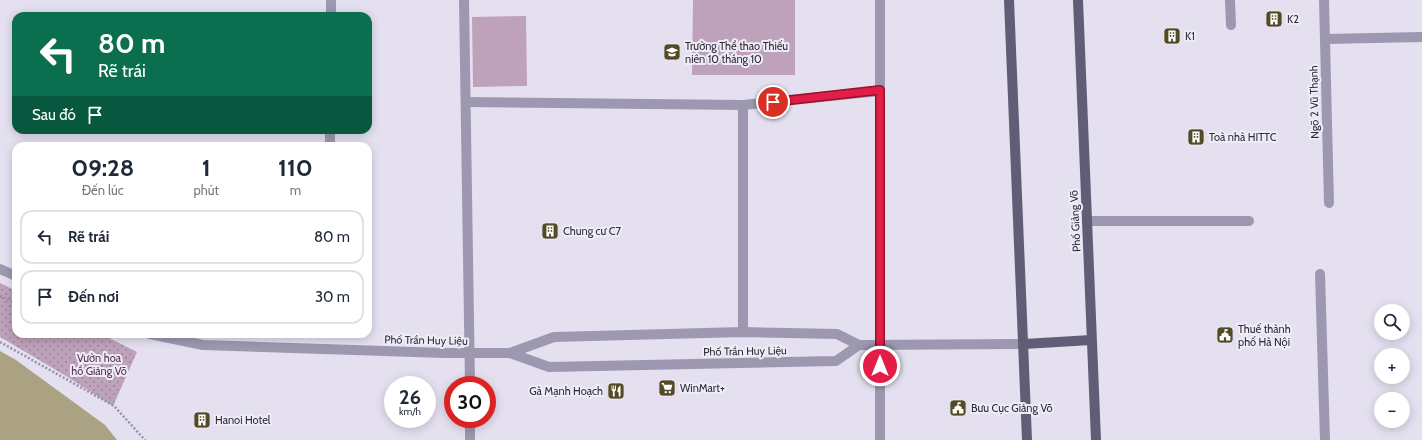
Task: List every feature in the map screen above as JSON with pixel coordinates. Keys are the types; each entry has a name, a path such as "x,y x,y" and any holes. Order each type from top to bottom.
{"main road":[{"path":"1009,0 1027,440"},
{"name":"Phố Giảng Võ","path":"1078,0 1096,440"},
{"path":"1024,344 1091,340"}],"street":[{"path":"331,0 331,12"},
{"path":"464,0 470,376"},
{"path":"880,0 880,440"},
{"path":"1230,0 1231,25"},
{"name":"Ngõ 2 Vũ Thạnh","path":"1324,0 1329,203"},
{"path":"1325,39 1422,37"},
{"path":"466,102 743,105 880,90"},
{"path":"743,105 743,332"},
{"path":"1087,221 1249,220"},
{"path":"0,269 12,274"},
{"path":"1320,274 1325,440"},
{"name":"Phố Trần Huy Liệu","path":"510,353 554,337 743,332 837,334 859,345 1024,344"},
{"name":"Phố Trần Huy Liệu","path":"169,338 203,345 510,353 549,367 836,361 859,345"},
{"path":"470,428 470,440"}],"path":[{"path":"0,296 12,301"},
{"path":"0,342 114,406 145,440"}],"green space":[{"path":"693,0 795,0 795,75 692,75"},
{"path":"526,16 527,86 473,87 472,17"},
{"name":"Vườn hoa hồ Giảng Võ","path":"0,283 12,289 12,338 109,338 137,352 113,406 0,337"}],"shaded area":[{"path":"0,351 16,360 105,425 117,440 0,440"}],"place":[{"name":"K2","path":"1274,19"},
{"name":"K1","path":"1172,36"},
{"name":"Trường Thể thao Thiếu niên 10 tháng 10","path":"672,52"},
{"name":"Toà nhà HITTC","path":"1196,137"},
{"name":"Chung cư C7","path":"550,231"},
{"name":"Thuế thành phố Hà Nội","path":"1225,335"},
{"name":"WinMart+","path":"667,388"},
{"name":"Gà Mạnh Hoạch","path":"616,391"},
{"name":"Bưu Cục Giảng Võ","path":"958,408"},
{"name":"Hanoi Hotel","path":"202,420"}],"route":[{"path":"773,102 880,90 880,366"}]}
